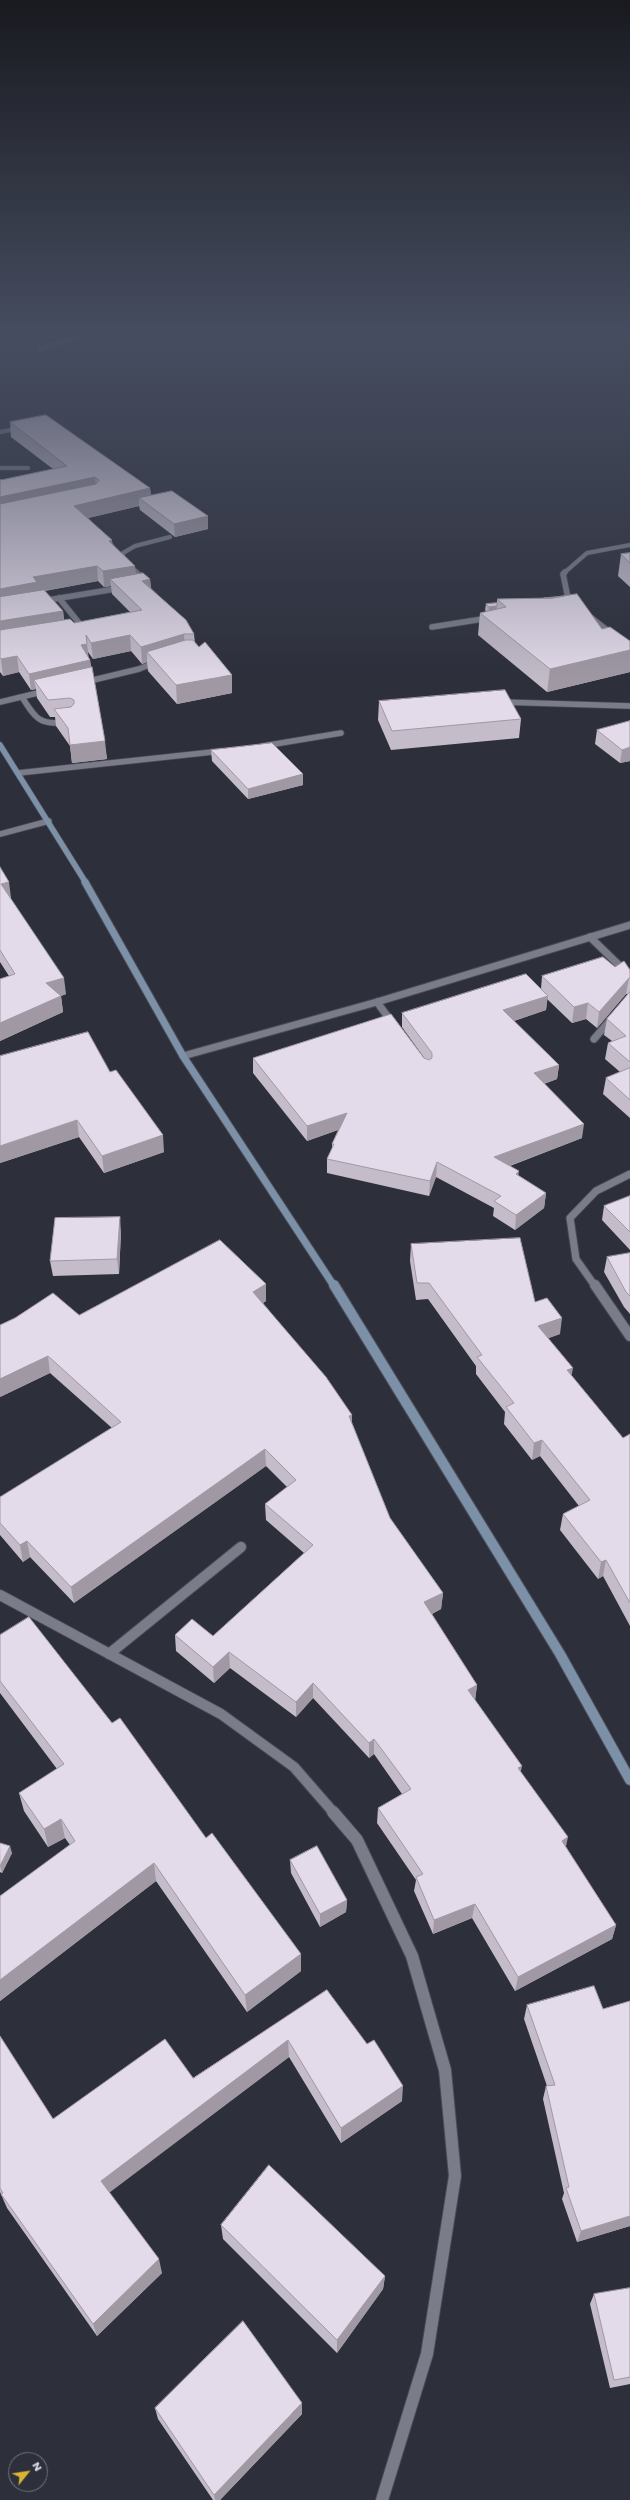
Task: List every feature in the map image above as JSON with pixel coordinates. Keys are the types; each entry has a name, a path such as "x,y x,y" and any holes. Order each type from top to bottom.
{"main road":[{"path":"0,745 84,879 183,1056 340,1295 560,1654 630,1780"}],"street":[{"path":"0,468 28,468"},
{"path":"139,585 146,584 123,557 123,552 135,546 170,537"},
{"path":"578,607 568,598 562,574 587,553 630,545"},
{"path":"37,602 124,587"},
{"path":"58,598 79,623 74,630 67,632"},
{"path":"583,612 618,639"},
{"path":"432,627 498,616"},
{"path":"81,683 139,669 164,660"},
{"path":"0,702 51,690"},
{"path":"22,697 32,714 41,721 50,724 72,720"},
{"path":"493,701 630,706"},
{"path":"256,747 341,733"},
{"path":"18,773 226,750"},
{"path":"0,834 49,821"},
{"path":"183,1056 377,1002 630,925"},
{"path":"590,937 621,967 630,981"},
{"path":"377,1002 400,1033"},
{"path":"594,1039 620,1009"},
{"path":"630,1174 596,1191 570,1218 576,1259 630,1336"},
{"path":"109,1654 241,1547"},
{"path":"0,1595 222,1714 294,1767 357,1840 412,1956 445,2070 455,2176 427,2354 382,2500"}],"building":[{"path":"48,452 98,452 150,488 74,506 112,540 109,541 135,566 103,571 97,566 33,577 37,582 0,589 0,504 96,484 99,480 95,477 0,497 0,479 67,466"},
{"path":"172,491 208,516 174,524 139,498"},
{"path":"630,553 630,563 621,554"},
{"path":"143,573 150,579 142,581 186,620 194,634 184,634 141,647 130,635 91,643 86,635 87,644 81,645 90,660 29,674 17,656 0,658 0,630 70,619 74,623 142,610 110,579"},
{"path":"44,590 63,611 0,621 0,597"},
{"path":"577,594 602,629 610,627 630,641 630,650 550,669 480,613 506,607 497,599 552,598"},
{"path":"497,603 497,606 489,607 486,604"},
{"path":"186,640 193,640 199,647 205,642 232,675 176,685 147,652"},
{"path":"92,667 105,741 70,745 68,728 54,709 71,707 74,704 74,700 70,698 48,700 34,680"},
{"path":"505,690 521,719 392,731 379,701"},
{"path":"630,721 630,747 622,750 597,730"},
{"path":"272,743 303,774 248,789 211,750"},
{"path":"0,867 9,882 1,884 64,978 46,983 61,996 0,1023 0,979 15,974 0,950"},
{"path":"603,957 615,967 624,961 630,970 630,978 599,1012 588,1003 574,1007 542,976"},
{"path":"526,974 548,996 503,1010 559,1065 534,1073 584,1124 494,1157 519,1171 516,1174 546,1193 516,1215 494,1201 501,1196 437,1162 430,1181 327,1159 334,1144 332,1144 347,1113 307,1126 253,1058 391,1014 424,1058 429,1060 432,1058 432,1053 402,1013"},
{"path":"630,992 630,1062 608,1043 626,1036 607,1019"},
{"path":"88,1032 110,1072 116,1070 163,1135 102,1156 77,1120 0,1146 0,1056"},
{"path":"630,1068 630,1100 606,1078"},
{"path":"630,1196 630,1232 604,1206"},
{"path":"120,1217 117,1259 50,1261 55,1218"},
{"path":"520,1238 535,1302 547,1298 562,1318 538,1326 573,1368 567,1370 623,1438 630,1434 630,1603 606,1560 601,1562 563,1514 590,1500 542,1440 534,1443 506,1407 514,1403 477,1357 482,1355 429,1283 417,1283 411,1244"},
{"path":"220,1240 266,1284 253,1292 326,1377 352,1415 349,1416 390,1518 443,1593 424,1602 477,1685 468,1690 522,1766 518,1768 568,1837 562,1841 616,1925 518,1977 475,1904 434,1920 416,1877 423,1874 378,1808 411,1789 374,1739 369,1743 313,1683 296,1702 229,1652 213,1667 175,1635 192,1619 213,1636 313,1545 265,1504 296,1480 265,1449 71,1587 27,1541 20,1545 0,1523 0,1497 121,1422 48,1356 0,1379 0,1325 15,1318 53,1293 79,1315"},
{"path":"630,1253 630,1296 626,1292 607,1257"},
{"path":"29,1617 112,1723 120,1718 206,1838 212,1833 301,1954 245,1995 154,1863 0,1980 0,1896 75,1841 61,1819 44,1829 19,1793 64,1764 0,1681 0,1635"},
{"path":"0,1843 10,1846 0,1866"},
{"path":"317,1846 347,1900 320,1914 290,1860"},
{"path":"594,1986 603,2009 630,2001 630,2216 581,2231 566,2188 569,2187 546,2086 555,2085 527,2005"},
{"path":"327,1990 367,2044 374,2040 403,2086 341,2128 288,2040 101,2181 159,2259 93,2324 1,2194 3,2193 0,2188 0,2036 53,2119 165,2039 193,2078"},
{"path":"269,2165 385,2276 337,2340 221,2225"},
{"path":"630,2288 630,2377 614,2380 594,2294"},
{"path":"243,2321 302,2403 214,2495 155,2408"}]}
